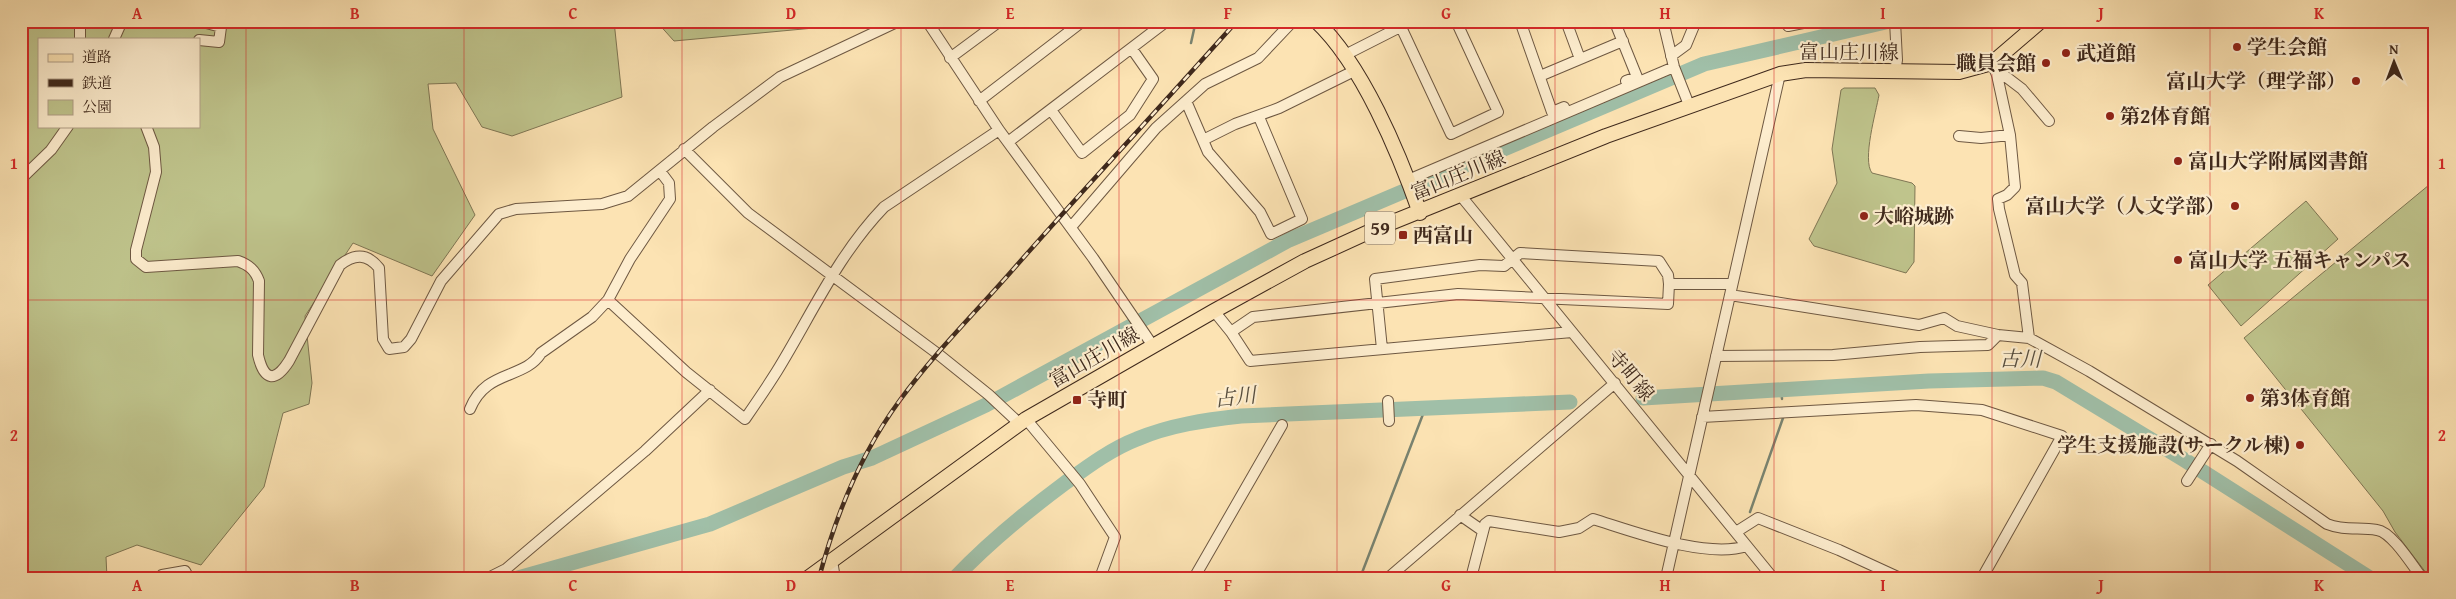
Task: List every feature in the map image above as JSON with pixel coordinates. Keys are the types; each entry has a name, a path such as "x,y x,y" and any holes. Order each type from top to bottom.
{"main road":[{"path":"1316,21 1345,55 1368,93 1408,180 1420,212"},
{"name":"富山庄川線","path":"808,578 1023,422 1214,311 1305,261 1373,230 1689,105 1780,74 1806,70 1960,72 1994,68 2041,21"}],"street":[{"path":"80,21 80,38"},
{"path":"114,38 122,21"},
{"path":"199,21 221,27 218,42 200,40"},
{"path":"147,128 154,147 156,172 136,250 136,259 146,267 238,261 248,264 259,281 258,355 264,372 270,377 282,373 340,265 349,259 359,256 367,257 379,268 383,339 389,348 404,347 411,339 440,282 499,214 516,209 602,204 628,196 684,149 780,77 899,21"},
{"path":"928,21 950,58 999,130 1071,227 1153,346"},
{"path":"979,101 1083,21"},
{"path":"1008,142 1167,21"},
{"path":"1071,227 1156,128 1205,84 1258,58 1293,21"},
{"path":"1345,55 1412,21"},
{"path":"1401,27 1451,134 1498,112 1456,21"},
{"path":"1520,21 1552,112 1637,76 1616,25"},
{"path":"1566,21 1580,59"},
{"path":"1663,21 1674,67 1689,105"},
{"path":"1671,56 1686,45 1696,21"},
{"path":"1790,21 1788,26 1813,21"},
{"path":"950,58 996,22"},
{"path":"1895,24 1895,72"},
{"path":"1540,76 1623,41"},
{"path":"1051,110 1082,153 1130,115 1153,79 1132,49"},
{"path":"1408,180 1674,67"},
{"path":"1994,68 2022,89 2049,121"},
{"path":"1994,68 2010,135 2014,187 1998,199 2015,274 2022,283 2029,338"},
{"path":"1203,140 1234,124 1259,117 1354,70"},
{"path":"1666,578 1780,74"},
{"path":"1186,101 1208,152 1260,212 1271,234 1302,219 1259,117"},
{"path":"21,179 51,150 67,128"},
{"path":"608,300 686,372 745,419 776,372 846,252 884,207 999,130"},
{"path":"1960,136 1981,138 2010,135"},
{"path":"684,149 748,213 833,274 989,395 1002,408 1023,422 1080,484 1115,537 1100,578"},
{"path":"470,409 474,398 490,382 528,366 537,359 541,352 592,317 608,300 630,258 670,199 669,183 660,171"},
{"name":"寺町線","path":"1461,196 1773,578"},
{"path":"1232,332 1254,317 1378,302 1458,294 1668,304 1668,275 1659,261 1520,254 1504,266 1480,265 1375,279 1378,302 1382,349"},
{"path":"1669,284 1732,284"},
{"path":"1730,295 1919,325 1944,318 1957,326 1998,335 2029,338 2209,447 2327,524 2340,529 2377,530 2387,533 2422,578"},
{"path":"1214,311 1232,332 1250,361 1572,332"},
{"path":"1716,356 1833,355 1920,347 1988,345 1998,335"},
{"path":"1388,578 1615,384"},
{"path":"488,578 506,570 644,451 710,390"},
{"path":"1388,401 1389,421"},
{"path":"1703,413 1916,405 1982,410 2062,436 1982,578"},
{"path":"1194,578 1282,425"},
{"path":"2190,477 2209,447"},
{"path":"1460,515 1483,531"},
{"path":"1736,532 1758,518 1839,550 1900,578"},
{"path":"1471,578 1485,524 1489,521 1559,532 1579,528 1593,519 1673,543 1734,550 1747,546"},
{"path":"832,561 835,578"},
{"path":"162,575 186,571 189,578"}],"green space":[{"path":"21,21 614,21 622,97 512,136 482,127 456,83 428,84 433,129 475,215 432,276 353,243 305,316 312,383 309,404 283,413 264,487 201,565 137,545 106,557 107,578 21,578"},
{"path":"656,21 820,21 814,28 674,41"},
{"path":"1844,88 1875,88 1879,95 1868,158 1872,173 1912,183 1915,186 1914,262 1906,273 1814,246 1809,239 1837,183 1832,149 1841,90"},
{"path":"2435,180 2435,578 2430,578 2395,532 2383,511 2244,338"},
{"path":"2306,201 2338,239 2241,326 2208,285"}],"waterway":[{"path":"1191,43 1195,25 1199,21"},
{"path":"518,578 710,524 843,467 872,458 986,405 1289,240 1704,64 1890,21"},
{"name":"古川","path":"1643,398 1929,381 2043,378 2056,382 2183,459 2370,578"},
{"name":"古川","path":"1781,388 1782,399"},
{"name":"古川","path":"955,578 1008,528 1082,471 1118,448 1162,430 1201,421 1241,416 1570,402"},
{"path":"1360,578 1425,409"},
{"path":"1750,512 1783,418"}],"railway":[{"path":"819,578 833,531 851,485 873,441 913,382 1237,21"}],"place":[{"name":"学生会館","path":"2237,47"},
{"name":"武道館","path":"2066,53"},
{"name":"職員会館","path":"2046,63"},
{"name":"富山大学（理学部）","path":"2356,81"},
{"name":"第2体育館","path":"2110,116"},
{"name":"富山大学附属図書館","path":"2178,161"},
{"name":"富山大学（人文学部）","path":"2235,206"},
{"name":"大峪城跡","path":"1864,216"},
{"name":"西富山","path":"1403,235"},
{"name":"富山大学 五福キャンパス","path":"2178,260"},
{"name":"第3体育館","path":"2250,398"},
{"name":"寺町","path":"1077,400"},
{"name":"学生支援施設(サークル棟)","path":"2300,445"}]}
